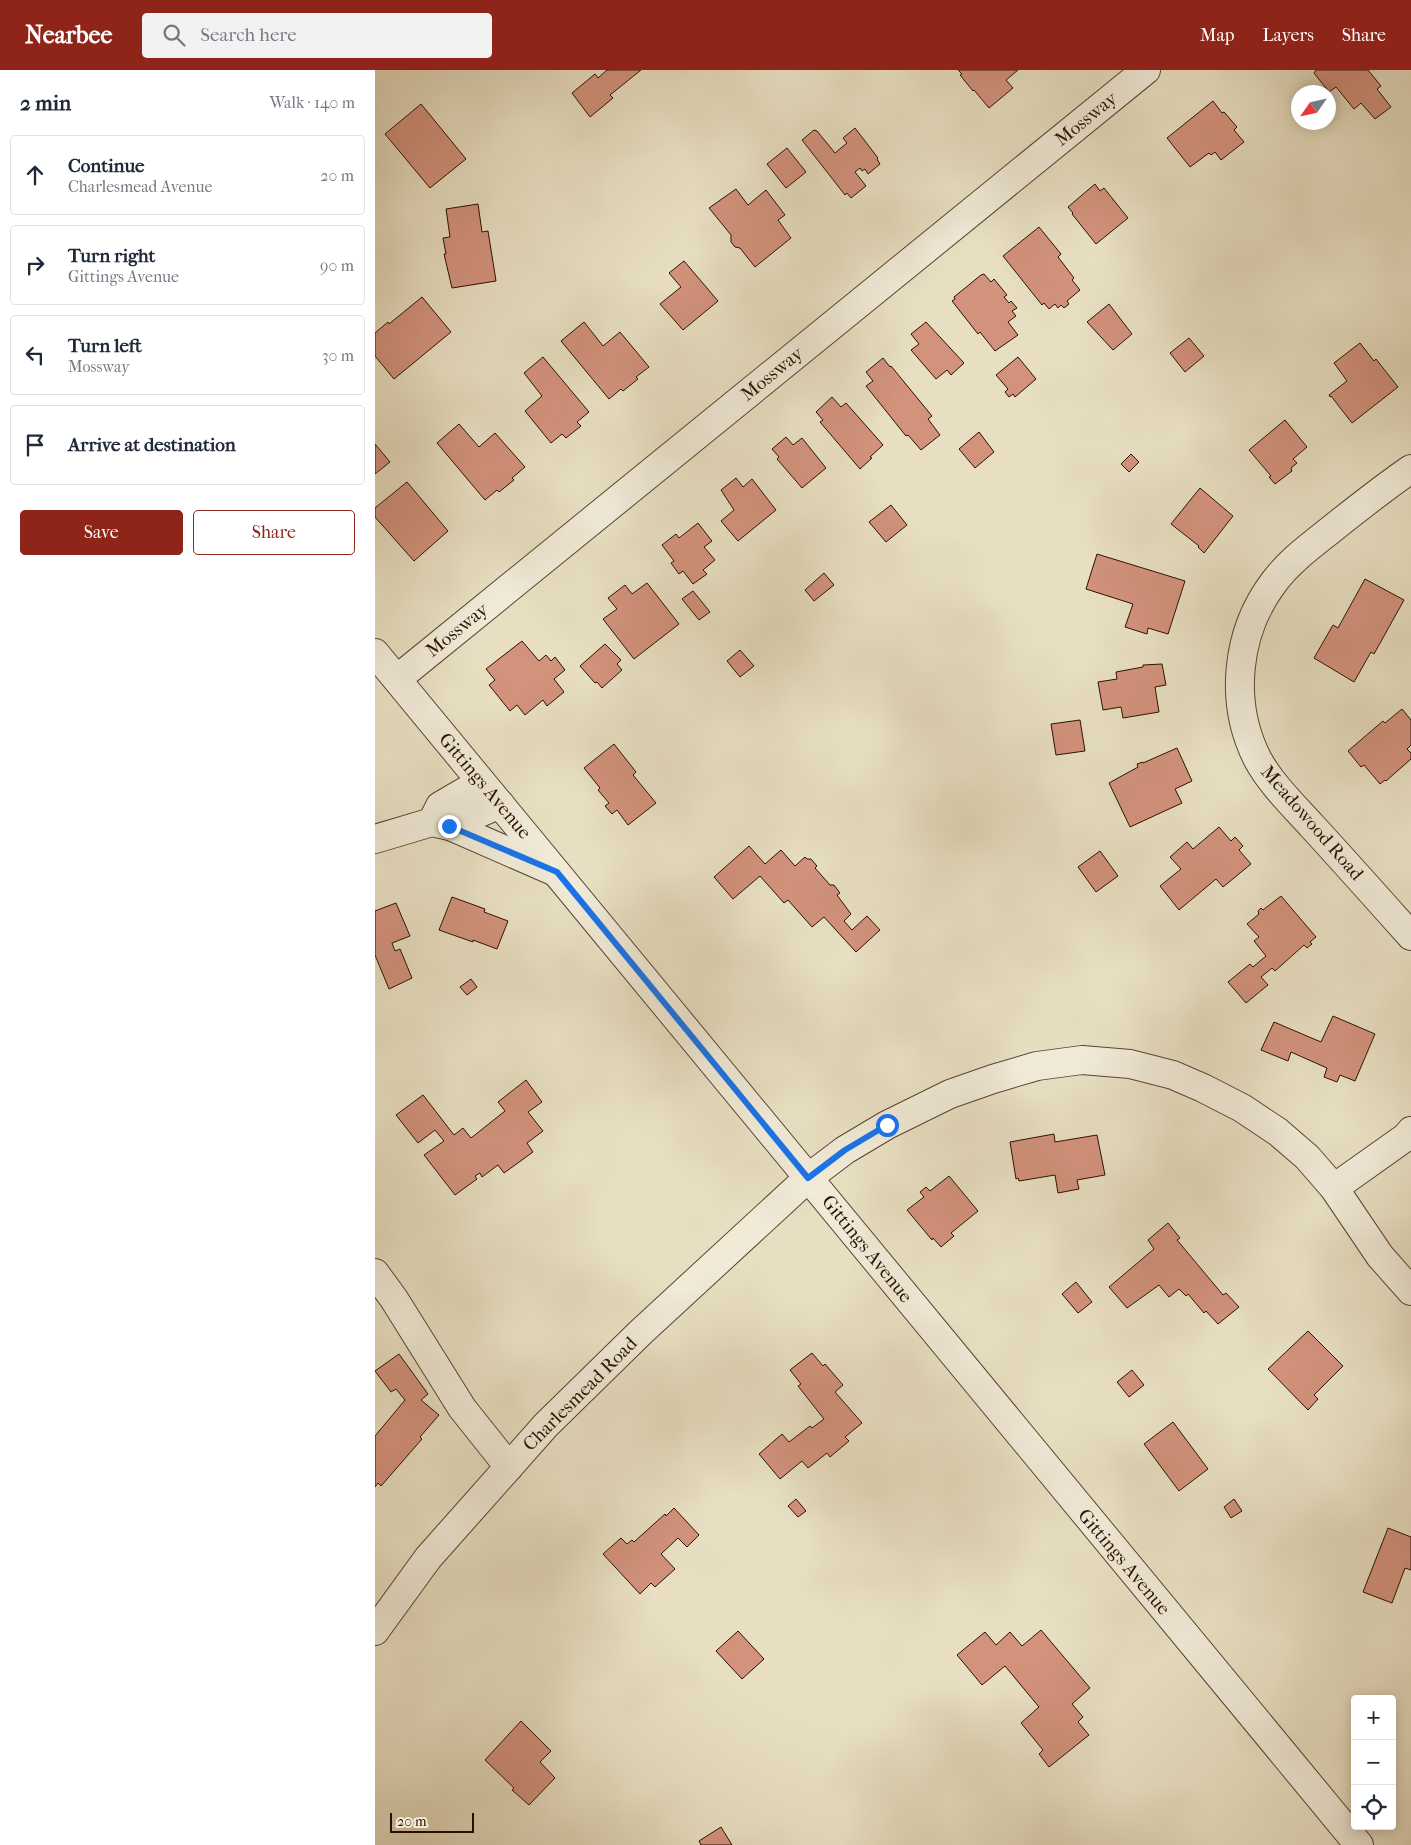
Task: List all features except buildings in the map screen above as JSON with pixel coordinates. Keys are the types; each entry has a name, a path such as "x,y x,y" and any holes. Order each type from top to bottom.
{"street":[{"name":"Mossway","path":"397,679 1146,70"},
{"name":"Meadowood Road","path":"1411,469 1391,482 1306,550 1274,582 1253,616 1241,653 1240,691 1245,726 1257,758 1279,788 1411,936"},
{"name":"Gittings Avenue","path":"375,652 1359,1845"},
{"path":"441,824 440,806 481,782"},
{"path":"375,839 441,824 500,804"},
{"path":"441,824 557,872"},
{"name":"Charlesmead Road","path":"375,1630 428,1558 546,1425 641,1332 808,1178 845,1150 887,1125 950,1094 1037,1066 1082,1060 1130,1064 1173,1075 1242,1108 1279,1132 1307,1157 1334,1188 1380,1256 1411,1291"},
{"path":"1334,1188 1406,1137 1411,1130"},
{"path":"375,1273 394,1299 462,1408 509,1467"}],"route":[{"path":"449,826 557,872 808,1178 845,1150 887,1125"}]}
